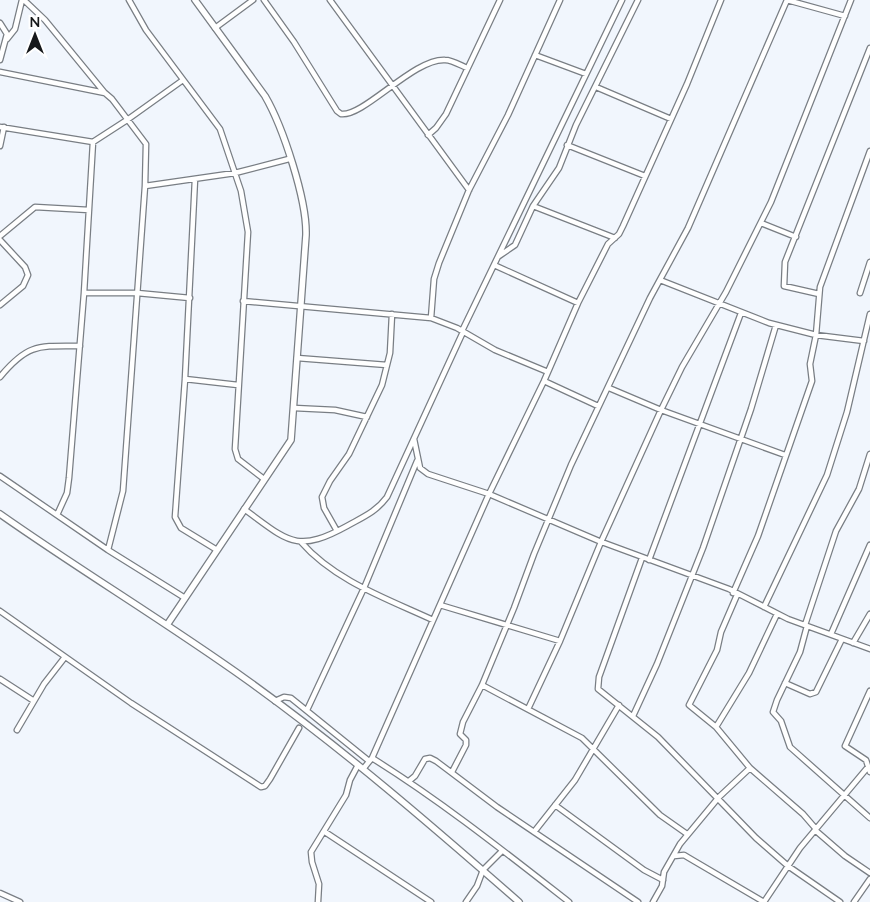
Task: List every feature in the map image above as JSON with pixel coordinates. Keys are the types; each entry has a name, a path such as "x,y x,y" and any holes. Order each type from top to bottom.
{"street":[{"path":"0,60 7,39 15,29 23,0 48,23 104,93 112,99 146,144 146,186 123,491 108,550"},
{"path":"129,0 146,30 220,130 235,173 245,210 248,232 238,385 236,456 264,479"},
{"path":"167,625 291,440 306,223 305,209 290,159 277,120 265,96 194,0"},
{"path":"215,28 253,0"},
{"path":"264,0 294,42 339,113 346,114 357,110 431,62 445,60 467,68"},
{"path":"330,0 469,190"},
{"path":"428,135 446,114 500,0"},
{"path":"431,318 436,272 469,190 508,115 560,0"},
{"path":"244,508 285,537 301,542 321,540 367,516 382,504 387,497 494,265 622,0"},
{"path":"499,256 515,245 533,206 559,168 567,145 638,0"},
{"path":"318,902 319,884 311,855 346,794 350,780 360,767 371,759 489,494 544,381 578,304 608,244 615,238 671,119 721,0"},
{"path":"452,772 466,745 466,740 460,734 460,729 482,685 547,520 598,406 660,280 688,228 787,0 845,16"},
{"path":"528,709 560,641 601,542 661,410 686,359 718,305 761,224 781,179 851,0"},
{"path":"0,23 5,29 7,39"},
{"path":"819,294 783,285 786,260 870,48"},
{"path":"535,54 586,74"},
{"path":"0,72 104,93"},
{"path":"0,146 2,127 92,142 127,120 183,80"},
{"path":"596,87 671,119"},
{"path":"57,515 69,485 84,293 92,142"},
{"path":"567,145 644,176"},
{"path":"870,151 824,272 819,294 816,335 810,364 812,381 795,433 785,455 758,536 721,632 717,650 689,703 690,708 716,727 750,768 803,814 815,830 845,856 870,873"},
{"path":"146,186 235,173 290,159"},
{"path":"195,179 190,298 176,521 181,528 217,550"},
{"path":"0,236 35,206 89,210"},
{"path":"533,206 615,238"},
{"path":"761,224 796,237"},
{"path":"0,240 26,267 28,275 23,286 0,305"},
{"path":"860,293 870,262"},
{"path":"494,265 578,304"},
{"path":"660,280 718,305 776,325 816,335 864,341"},
{"path":"84,293 137,293 190,298"},
{"path":"243,301 301,308 431,318 463,331 495,350 548,372"},
{"path":"649,560 741,313"},
{"path":"337,531 324,508 322,497 330,481 350,454 382,385 390,353 392,314"},
{"path":"764,607 827,475 846,412 870,314"},
{"path":"632,716 693,576 752,409 776,325"},
{"path":"0,377 15,360 33,348 80,346"},
{"path":"297,358 387,365"},
{"path":"185,379 238,385"},
{"path":"544,381 598,406"},
{"path":"608,388 661,410 785,455"},
{"path":"294,408 335,410 366,417"},
{"path":"414,439 420,468 428,474 489,494 601,542 693,576 777,614 870,649"},
{"path":"870,454 859,489 836,531 806,625 800,652 773,710 783,725 789,744 870,818"},
{"path":"307,710 364,588 418,460"},
{"path":"0,476 108,550 185,598"},
{"path":"0,514 167,625 275,701 360,767 519,902"},
{"path":"301,542 318,559 364,588 433,620"},
{"path":"831,634 870,545"},
{"path":"642,558 598,681 599,691 658,737 719,797 737,820 788,866 840,902"},
{"path":"440,605 560,641"},
{"path":"0,611 65,657 261,787 265,786 270,779 299,728"},
{"path":"716,727 749,674 777,614"},
{"path":"853,642 870,614"},
{"path":"785,683 810,694 816,692 842,639"},
{"path":"17,730 44,684 65,657"},
{"path":"0,679 34,701"},
{"path":"482,685 576,734 595,749 652,808 687,834"},
{"path":"674,856 689,858 764,902 815,830 844,795 869,770 866,760 845,746 870,691"},
{"path":"275,701 284,696 288,697 371,759 409,781 569,902"},
{"path":"534,832 595,749 619,705"},
{"path":"409,781 427,758 436,760 534,832 638,902"},
{"path":"653,902 663,880 664,872 687,834 719,797 750,768"},
{"path":"555,805 644,870 663,880"},
{"path":"325,832 431,902"},
{"path":"466,902 477,886 483,870 502,851"},
{"path":"854,902 868,889 870,878"},
{"path":"0,893 20,902"}]}
